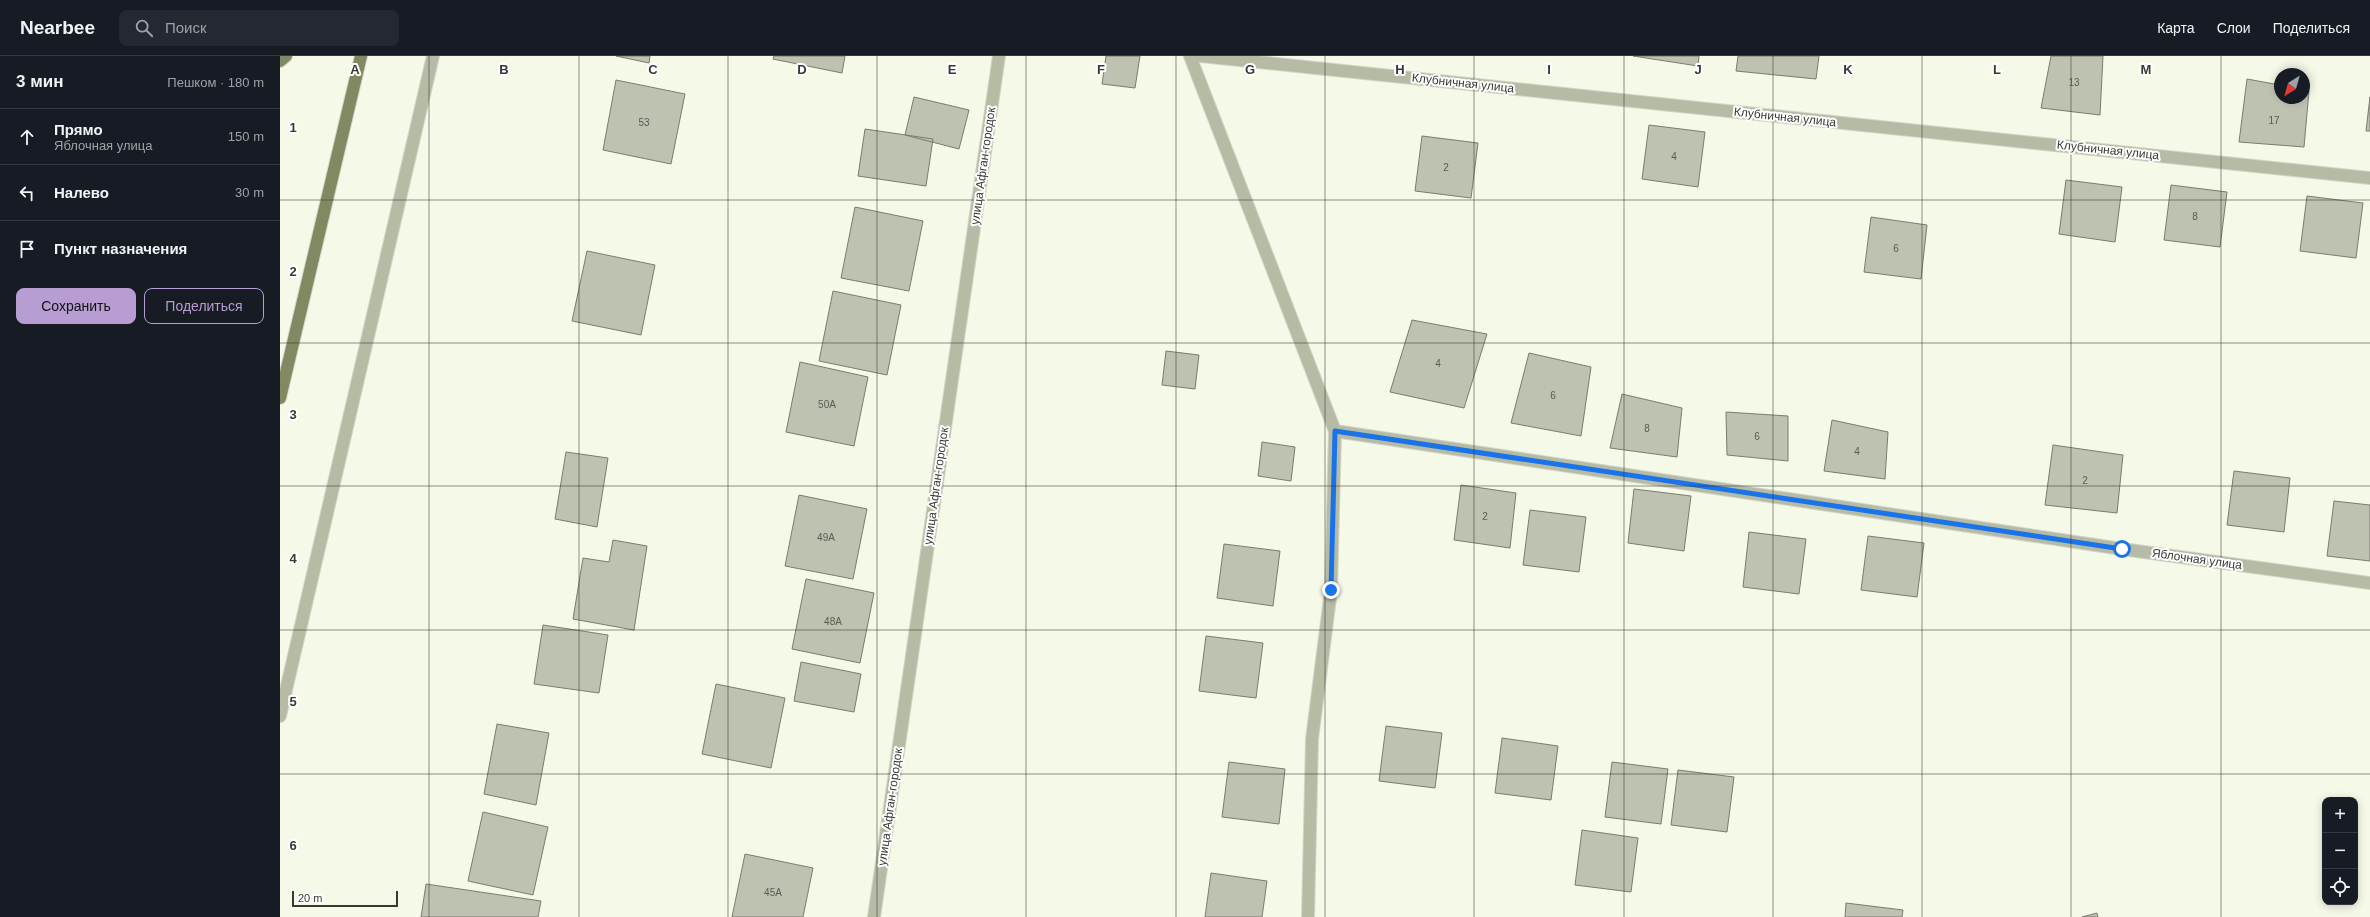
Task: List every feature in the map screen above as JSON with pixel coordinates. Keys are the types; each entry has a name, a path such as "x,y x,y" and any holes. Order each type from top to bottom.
{"main road":[{"path":"280,61 286,56"},
{"path":"280,398 361,56"}],"street":[{"path":"280,716 433,56"},
{"name":"улица Афган-городок","path":"874,917 999,56"},
{"path":"1190,56 1335,431 1331,590 1312,739 1308,917"},
{"name":"Клубничная улица","path":"1201,56 2370,178"},
{"name":"Яблочная улица","path":"1335,431 2122,549 2370,583"}],"building":[{"path":"616,56 650,56 649,63"},
{"path":"774,56 845,56 842,73 773,59"},
{"path":"1106,56 1140,56 1135,88 1102,84"},
{"path":"1633,56 1699,56 1698,66"},
{"path":"1738,56 1819,56 1816,79 1736,71"},
{"path":"2051,56 2103,56 2100,115 2041,108"},
{"path":"2247,79 2274,84 2274,104 2308,104 2304,147 2239,142"},
{"path":"616,80 685,94 671,164 603,150"},
{"path":"914,97 969,110 959,149 905,135"},
{"path":"2370,97 2370,131 2366,131"},
{"path":"1649,125 1705,132 1698,187 1642,179"},
{"path":"865,129 933,139 926,186 858,176"},
{"path":"1422,136 1478,143 1471,198 1415,191"},
{"path":"2066,180 2122,187 2115,242 2059,234"},
{"path":"2171,185 2227,192 2220,247 2164,240"},
{"path":"2307,196 2363,203 2356,258 2300,251"},
{"path":"855,207 923,221 909,291 841,278"},
{"path":"1871,217 1927,225 1921,279 1864,272"},
{"path":"587,251 655,265 641,335 572,321"},
{"path":"833,291 901,305 887,375 819,361"},
{"path":"1412,320 1487,334 1464,408 1390,392"},
{"path":"1166,351 1199,355 1195,389 1162,385"},
{"path":"1529,353 1591,367 1581,436 1511,423"},
{"path":"800,362 868,377 854,446 786,432"},
{"path":"1622,394 1682,408 1677,457 1610,448"},
{"path":"1726,412 1788,416 1788,461 1727,455"},
{"path":"1832,420 1888,432 1885,479 1824,471"},
{"path":"1262,442 1295,447 1291,481 1258,476"},
{"path":"2053,445 2123,455 2117,513 2045,505"},
{"path":"566,452 608,458 597,527 555,519"},
{"path":"2234,471 2290,478 2284,532 2227,525"},
{"path":"1461,485 1516,493 1510,548 1454,540"},
{"path":"1634,489 1691,496 1684,551 1628,543"},
{"path":"799,495 867,509 853,579 785,566"},
{"path":"2334,501 2370,505 2370,561 2327,556"},
{"path":"1530,510 1586,517 1579,572 1523,565"},
{"path":"1749,532 1806,539 1799,594 1743,587"},
{"path":"1868,536 1924,543 1917,597 1861,590"},
{"path":"613,540 647,546 634,630 573,619 583,558 609,562"},
{"path":"1224,544 1280,551 1273,606 1217,598"},
{"path":"806,579 874,593 860,663 792,649"},
{"path":"543,625 608,635 599,693 534,684"},
{"path":"1206,636 1263,643 1256,698 1199,691"},
{"path":"801,662 861,674 854,712 794,701"},
{"path":"716,684 785,698 771,768 702,754"},
{"path":"497,724 549,733 536,805 484,794"},
{"path":"1386,726 1442,733 1435,788 1379,781"},
{"path":"1502,738 1558,746 1551,800 1495,793"},
{"path":"1229,762 1285,769 1279,824 1222,817"},
{"path":"1612,762 1668,769 1661,824 1605,817"},
{"path":"1678,770 1734,777 1727,832 1671,825"},
{"path":"483,812 548,827 533,895 468,881"},
{"path":"1582,830 1638,838 1631,892 1575,885"},
{"path":"745,854 813,868 803,917 732,917"},
{"path":"1211,873 1267,881 1262,917 1205,917"},
{"path":"426,884 541,901 538,917 421,917"},
{"path":"1846,903 1903,910 1902,917 1845,917"},
{"path":"2097,913 2098,917 2082,917"}],"route":[{"path":"1331,590 1335,431 2122,549"}]}
